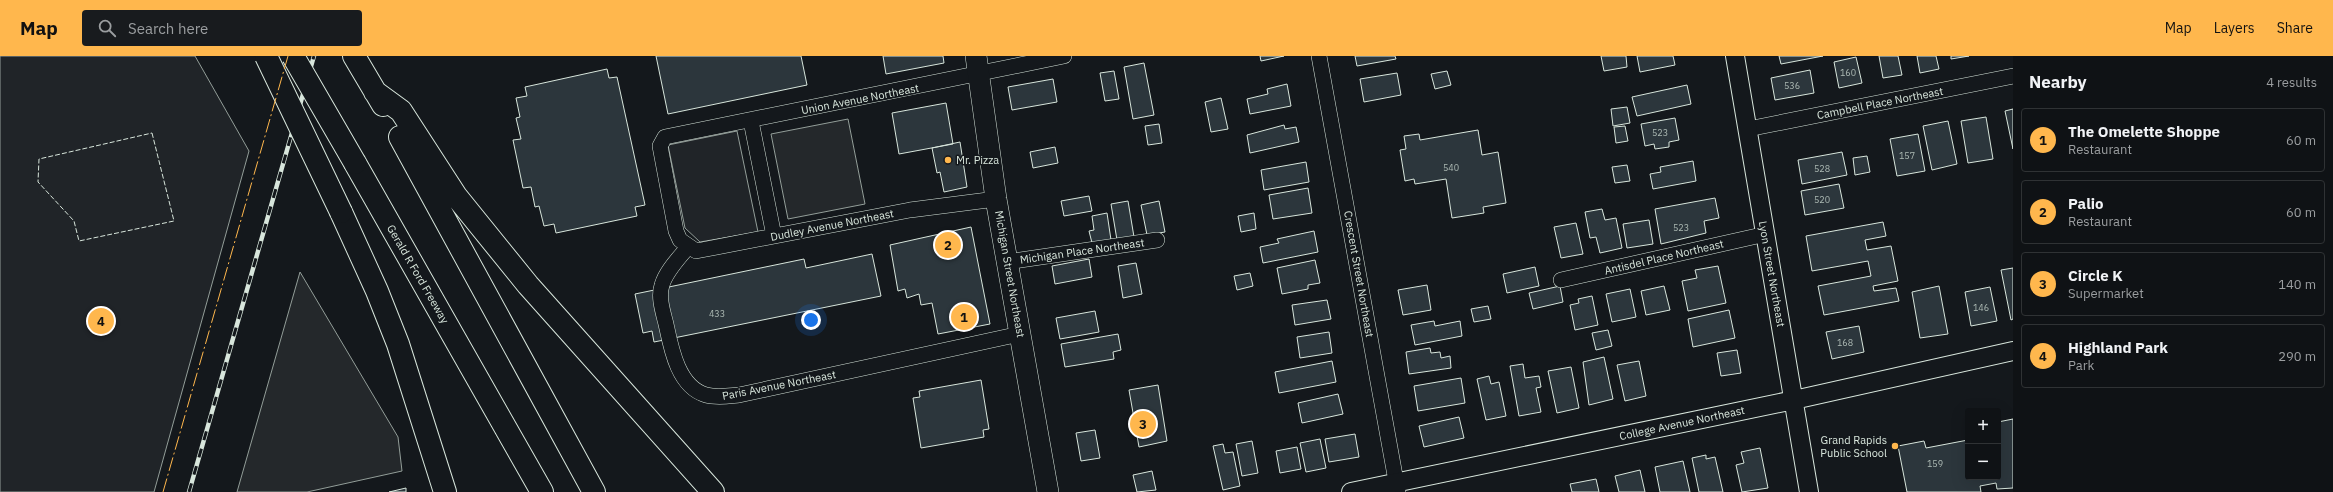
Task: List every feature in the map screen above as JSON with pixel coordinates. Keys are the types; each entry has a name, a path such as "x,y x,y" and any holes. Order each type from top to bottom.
{"highway":[{"path":"266,56 377,291 398,344 445,492"},
{"name":"Gerald R Ford Freeway","path":"293,56 542,492"},
{"path":"354,56 594,492"},
{"path":"375,92 401,111 456,196 528,285 713,492"}],"main road":[{"name":"Michigan Street Northeast","path":"978,65 996,199 1048,492"}],"street":[{"name":"Union Avenue Northeast","path":"688,247 680,240 676,231 660,146 665,138 751,121 978,65 1064,56"},
{"name":"Crescent Street Northeast","path":"1319,56 1398,487"},
{"name":"Lyon Street Northeast","path":"1735,56 1809,492"},
{"name":"Campbell Place Northeast","path":"1748,129 2013,76"},
{"path":"751,121 774,236"},
{"name":"Dudley Avenue Northeast","path":"688,247 696,251 910,210 996,199"},
{"name":"Antisdel Place Northeast","path":"1561,280 1766,234"},
{"name":"Michigan Place Northeast","path":"1007,262 1157,240"},
{"name":"Paris Avenue Northeast","path":"688,247 665,279 662,285 661,298 671,350 681,372 692,386 705,395 720,398 740,395 1020,334"},
{"name":"College Avenue Northeast","path":"1351,492 1398,487 2013,351"}],"shaded area":[{"path":"0,56 195,56 249,151 154,492 0,492"},
{"path":"848,119 865,204 788,219 771,134"},
{"path":"737,131 758,232 700,242 685,228 668,145"},
{"path":"300,272 398,437 402,471 307,492 237,492"}],"building":[{"path":"656,56 801,56 807,85 668,114"},
{"path":"883,56 943,56 944,63 886,74"},
{"path":"1260,56 1284,56 1261,61"},
{"path":"1355,56 1395,56 1396,59 1357,66"},
{"path":"1601,56 1626,56 1627,67 1604,71"},
{"path":"1637,56 1673,56 1675,65 1640,72"},
{"path":"1779,56 1823,56 1781,64"},
{"path":"1879,56 1898,56 1902,75 1883,78"},
{"path":"1917,56 1936,56 1939,69 1920,73"},
{"path":"1951,56 1969,56 1951,59"},
{"path":"1856,57 1862,83 1839,88 1834,62"},
{"path":"1144,63 1154,115 1133,119 1124,67"},
{"path":"607,69 609,78 617,77 645,205 635,207 637,216 556,233 554,224 544,226 539,206 535,207 531,187 523,188 513,140 521,139 516,118 520,117 516,98 527,96 525,87"},
{"path":"1810,70 1814,93 1775,100 1771,78"},
{"path":"1114,71 1119,99 1105,101 1100,73"},
{"path":"1447,71 1451,85 1435,89 1431,74"},
{"path":"1397,73 1401,95 1364,102 1360,79"},
{"path":"1053,79 1057,102 1012,110 1008,87"},
{"path":"1287,84 1291,106 1250,114 1247,99 1268,94 1267,89"},
{"path":"1687,85 1691,104 1637,116 1632,97"},
{"path":"1221,98 1228,129 1211,132 1205,102"},
{"path":"946,103 953,144 899,154 892,113"},
{"path":"1627,107 1630,123 1613,126 1611,109"},
{"path":"2013,109 2013,149 2005,111"},
{"path":"1986,117 1993,159 1968,163 1961,121"},
{"path":"1675,118 1679,140 1669,142 1669,147 1655,149 1654,144 1645,146 1641,124"},
{"path":"1948,121 1957,164 1932,170 1923,126"},
{"path":"1159,124 1162,143 1148,145 1145,126"},
{"path":"1284,125 1285,129 1296,127 1299,142 1250,153 1247,135"},
{"path":"1625,126 1628,141 1616,143 1614,127"},
{"path":"1478,130 1482,155 1498,152 1506,203 1483,207 1484,213 1452,218 1446,179 1415,184 1414,179 1405,181 1400,150 1406,149 1404,136 1419,134 1420,140"},
{"path":"1918,134 1925,171 1897,176 1890,139"},
{"name":"Mr. Pizza","path":"960,142 967,187 944,192 940,172 937,173 932,148"},
{"path":"1055,147 1058,163 1033,168 1030,152"},
{"path":"1842,152 1847,175 1802,184 1798,160"},
{"path":"1867,156 1870,172 1855,175 1853,158"},
{"path":"1693,161 1696,181 1653,189 1650,174 1661,172 1660,167"},
{"path":"1306,162 1309,182 1264,190 1261,170"},
{"path":"1627,165 1630,181 1615,183 1612,167"},
{"path":"1839,184 1844,208 1805,215 1801,191"},
{"path":"1308,188 1312,213 1273,219 1269,195"},
{"path":"1089,196 1092,211 1064,216 1061,201"},
{"path":"1715,198 1719,218 1704,221 1706,233 1661,244 1655,209"},
{"path":"1128,201 1134,237 1117,240 1111,204"},
{"path":"1159,201 1165,232 1147,235 1141,205"},
{"path":"1602,209 1605,220 1616,218 1622,248 1600,253 1596,237 1590,238 1585,212"},
{"path":"1107,213 1111,240 1092,243 1089,231 1094,230 1092,216"},
{"path":"1254,213 1256,229 1241,232 1238,216"},
{"path":"1649,220 1653,244 1627,248 1623,224"},
{"path":"1883,222 1886,236 1865,240 1867,250 1891,246 1898,281 1873,286 1874,291 1896,288 1899,301 1824,315 1818,286 1871,276 1868,261 1812,271 1806,236"},
{"path":"1576,223 1583,254 1561,258 1554,227"},
{"path":"971,227 990,324 938,334 932,303 921,305 919,294 907,298 905,289 898,291 890,245"},
{"path":"1314,231 1318,252 1263,263 1260,247 1279,243 1277,239"},
{"path":"872,254 881,296 654,342 652,331 643,333 635,294 804,259 806,268"},
{"path":"1089,259 1092,277 1055,284 1052,266"},
{"path":"1315,260 1320,283 1308,285 1308,289 1282,294 1277,268"},
{"path":"1136,263 1142,294 1123,298 1118,266"},
{"path":"1718,266 1726,303 1688,311 1682,281 1697,278 1695,270"},
{"path":"1535,267 1539,286 1507,293 1503,274"},
{"path":"2013,268 2013,319 2011,320 2001,270"},
{"path":"1250,273 1253,286 1237,290 1234,276"},
{"path":"1427,285 1431,310 1403,315 1398,290"},
{"path":"1560,286 1563,302 1533,309 1529,293"},
{"path":"1664,286 1670,310 1646,315 1641,291"},
{"path":"1939,286 1948,334 1920,338 1912,292"},
{"path":"1990,287 1997,321 1971,326 1965,292"},
{"path":"1630,289 1636,317 1612,322 1606,294"},
{"path":"1592,296 1598,325 1575,330 1570,305 1579,303 1578,299"},
{"path":"1327,300 1331,319 1295,325 1292,305"},
{"path":"1488,306 1491,319 1474,322 1471,309"},
{"path":"1729,310 1735,338 1693,347 1688,319"},
{"path":"1095,311 1099,332 1060,339 1056,318"},
{"path":"1434,321 1435,326 1460,321 1462,336 1415,345 1411,325"},
{"path":"1859,326 1864,352 1832,359 1826,332"},
{"path":"1608,330 1612,346 1596,350 1592,333"},
{"path":"1329,332 1332,353 1300,358 1297,337"},
{"path":"1118,334 1121,350 1113,352 1114,359 1065,367 1061,344"},
{"path":"1430,348 1431,353 1440,352 1441,358 1450,356 1451,368 1409,374 1406,352"},
{"path":"1737,350 1741,373 1721,376 1717,353"},
{"path":"1604,357 1613,399 1589,405 1583,362"},
{"path":"1332,361 1336,382 1279,393 1275,372"},
{"path":"1639,361 1646,396 1625,401 1617,365"},
{"path":"1523,364 1525,378 1539,376 1541,387 1536,388 1541,412 1519,416 1510,366"},
{"path":"1571,367 1579,408 1557,413 1548,371"},
{"path":"1489,376 1491,384 1499,382 1506,416 1486,420 1477,379"},
{"path":"1461,378 1465,403 1418,411 1414,386"},
{"path":"981,380 989,429 983,430 984,437 921,448 913,398 920,397 919,391"},
{"path":"1158,385 1167,441 1139,447 1129,390"},
{"path":"1338,394 1343,414 1302,423 1298,403"},
{"path":"1459,417 1464,438 1424,447 1419,426"},
{"path":"2013,419 2013,488 1997,489 1996,483 1980,486 1981,492 1907,492 1898,446 1924,441 1926,448 1965,441 1965,480 2001,480 2001,421"},
{"path":"1095,430 1100,458 1081,461 1076,433"},
{"path":"1355,434 1359,457 1329,462 1325,439"},
{"path":"1320,439 1326,468 1306,472 1300,443"},
{"path":"1252,441 1258,473 1242,476 1236,444"},
{"path":"1223,444 1225,453 1233,452 1240,486 1223,490 1213,446"},
{"path":"1297,447 1301,469 1280,473 1276,451"},
{"path":"1760,448 1768,488 1742,492 1736,465 1744,463 1741,452"},
{"path":"1706,455 1706,459 1715,457 1723,492 1699,492 1692,458"},
{"path":"1683,461 1690,492 1660,492 1655,467"},
{"path":"1640,470 1645,492 1619,492 1615,476"},
{"path":"1152,471 1156,490 1137,492 1133,475"},
{"path":"1596,479 1599,492 1572,492 1570,484"},
{"path":"406,488 406,492 389,492"}],"railway":[{"path":"189,492 314,56"}],"fence":[{"path":"152,133 174,221 79,241 74,221 38,182 39,159 152,133"}],"power":[{"path":"163,492 288,56"}],"place":[{"name":"Mr. Pizza","path":"948,160"},
{"name":"Palio","path":"948,245"},
{"name":"The Omelette Shoppe","path":"964,317"},
{"name":"Highland Park","path":"101,321"},
{"name":"Circle K","path":"1143,424"},
{"name":"Grand Rapids Public School","path":"1895,446"}]}
